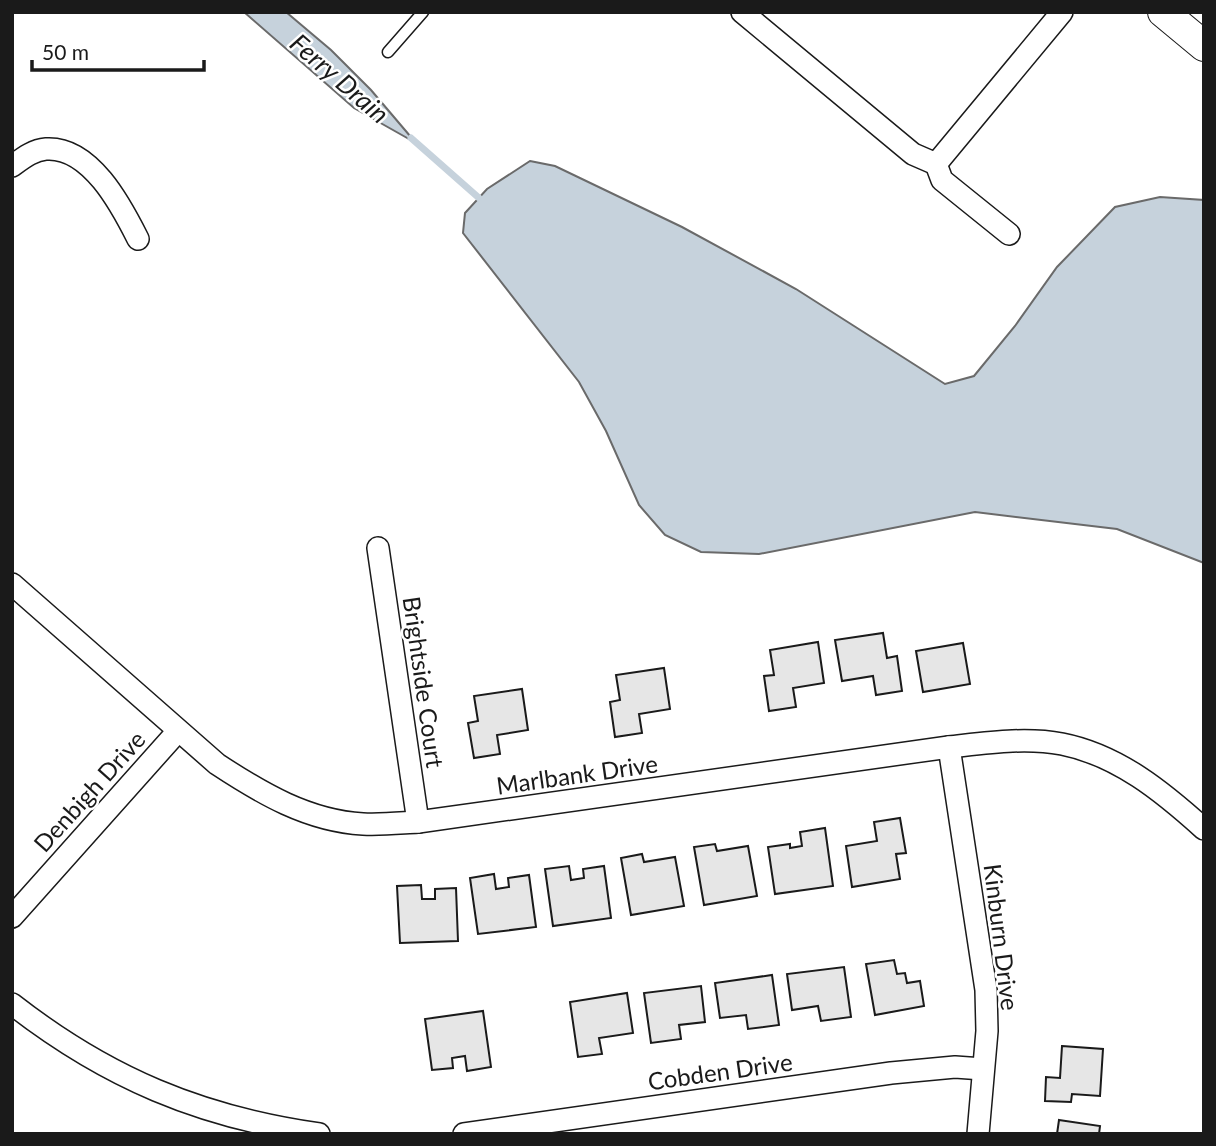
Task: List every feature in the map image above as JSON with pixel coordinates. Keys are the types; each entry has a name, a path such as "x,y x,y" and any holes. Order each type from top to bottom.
{"main road":[{"path":"1163,12 1204,46"}],"street":[{"path":"742,12 913,154 936,164 942,180 1009,234"},
{"path":"936,164 1062,12"},
{"path":"12,166 29,154 44,149 61,150 81,161 121,205 138,239"},
{"name":"Brightside Court","path":"378,548 418,822"},
{"name":"Marlbank Drive","path":"12,584 217,764 250,786 285,804 323,817 362,824 418,822 949,747 1021,741 1063,744 1109,760 1141,777 1166,795 1204,829"},
{"name":"Denbigh Drive","path":"12,917 178,731"},
{"name":"Kinburn Drive","path":"949,747 986,990 987,1031 978,1134"},
{"path":"12,1004 52,1034 125,1078 228,1125 319,1134"},
{"name":"Cobden Drive","path":"464,1134 557,1127 891,1073 955,1067 983,1069"}],"lane":[{"path":"388,52 423,12"}],"water":[{"name":"Ferry Drain","path":"244,12 286,12 331,50 371,90 416,143 354,108"},
{"path":"530,161 555,166 682,227 796,289 945,384 974,376 1015,326 1057,267 1115,207 1160,197 1204,200 1204,563 1117,529 975,512 759,554 701,552 665,535 639,505 606,431 579,382 463,233 465,213 487,189"}],"building":[{"path":"883,633 887,658 897,656 902,691 876,695 873,676 842,681 835,640"},
{"path":"818,642 824,683 793,688 796,707 769,711 764,676 774,675 770,650"},
{"path":"963,643 970,684 923,692 916,651"},
{"path":"664,668 670,709 639,714 642,733 615,737 610,702 620,700 616,675"},
{"path":"522,689 528,730 497,735 500,754 474,758 468,723 478,721 474,696"},
{"path":"900,818 906,853 896,854 900,879 852,887 846,846 877,841 874,822"},
{"path":"825,828 833,886 775,894 768,847 790,844 790,848 802,846 800,832"},
{"path":"715,844 717,851 748,846 757,896 704,905 694,847"},
{"path":"642,854 644,862 675,857 684,906 631,915 621,858"},
{"path":"569,866 571,880 584,878 583,869 604,866 611,918 553,926 545,869"},
{"path":"494,874 496,889 509,887 508,878 529,875 536,927 478,934 470,878"},
{"path":"421,885 422,899 435,899 435,889 456,888 458,941 400,943 397,886"},
{"path":"894,960 897,974 905,973 907,983 920,981 924,1006 875,1015 866,964"},
{"path":"844,967 851,1017 821,1021 818,1006 792,1010 787,974"},
{"path":"772,975 779,1025 748,1029 746,1015 720,1018 715,983"},
{"path":"701,986 705,1022 679,1025 681,1039 651,1043 644,993"},
{"path":"627,993 633,1033 599,1038 602,1054 578,1057 570,1002"},
{"path":"483,1011 491,1067 467,1071 465,1056 452,1058 453,1068 432,1070 425,1019"},
{"path":"1062,1046 1103,1049 1100,1096 1072,1094 1071,1102 1045,1101 1046,1077 1060,1078"},
{"path":"1059,1120 1100,1126 1099,1134 1057,1134"}],"waterway":[{"path":"411,138 479,198"}]}
